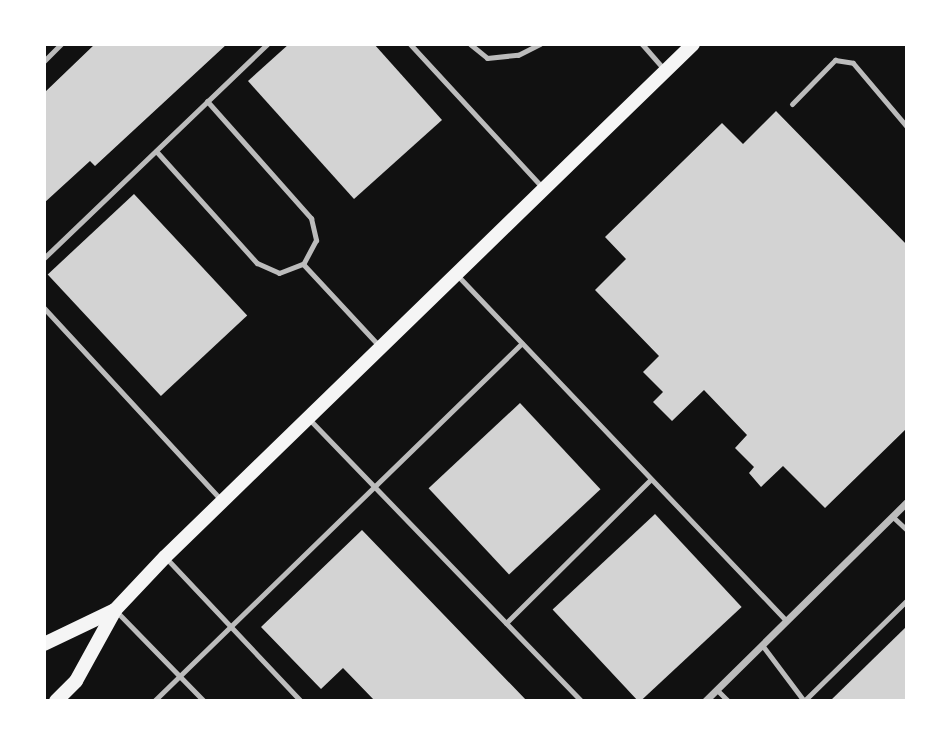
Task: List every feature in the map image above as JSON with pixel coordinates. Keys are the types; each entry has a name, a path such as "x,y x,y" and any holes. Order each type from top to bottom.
{"main road":[{"path":"56,701 76,681 115,610 165,556 692,44"},
{"path":"44,644 115,610"}],"street":[{"path":"705,701 907,502"}],"lane":[{"path":"44,61 61,44"},
{"path":"44,258 267,44"},
{"path":"410,44 543,188"},
{"path":"470,44 487,58 518,55 540,44"},
{"path":"642,44 665,70"},
{"path":"792,104 835,60 853,63 907,127"},
{"path":"156,151 257,264 279,273 303,264 316,240 311,218 207,101"},
{"path":"900,118 907,111"},
{"path":"303,264 380,347"},
{"path":"455,273 786,621"},
{"path":"44,308 222,502"},
{"path":"154,701 522,343"},
{"path":"307,417 581,701"},
{"path":"506,623 651,479"},
{"path":"893,517 907,530"},
{"path":"165,556 301,701"},
{"path":"762,645 804,701 907,600"},
{"path":"115,610 204,701"},
{"path":"717,690 728,701"}],"building":[{"path":"95,44 227,44 95,166 90,161 44,203 44,93"},
{"path":"289,44 374,44 442,120 354,199 248,81"},
{"path":"776,111 907,245 907,428 825,508 783,466 761,487 749,473 754,467 735,448 747,435 704,390 672,421 653,402 663,392 643,372 659,356 595,290 626,259 605,237 722,123 743,144"},
{"path":"134,194 247,315 161,396 48,274"},
{"path":"520,403 600,489 509,575 429,488"},
{"path":"655,514 742,607 641,701 553,609"},
{"path":"362,530 527,701 375,701 343,668 321,689 261,627"},
{"path":"907,626 907,701 830,701"}]}
